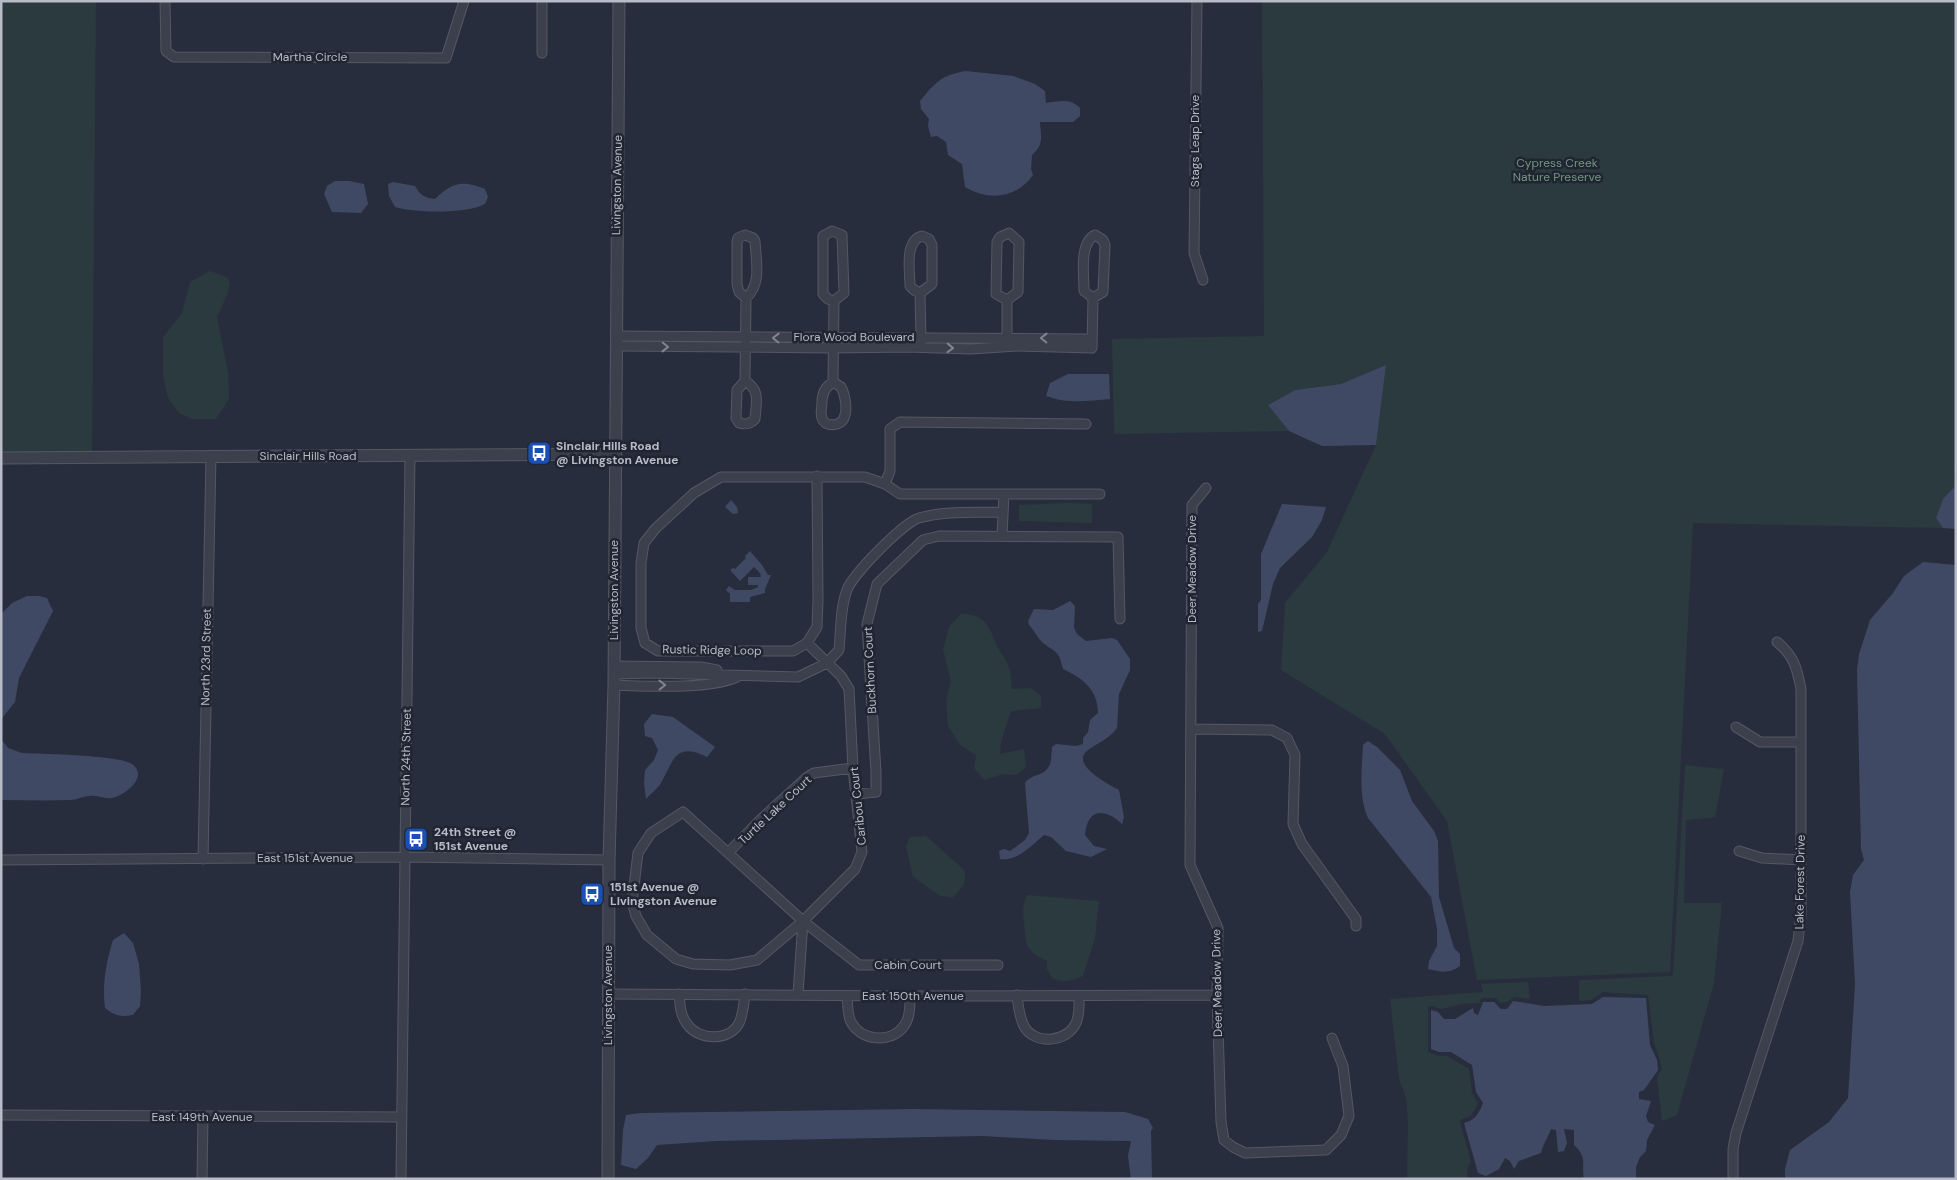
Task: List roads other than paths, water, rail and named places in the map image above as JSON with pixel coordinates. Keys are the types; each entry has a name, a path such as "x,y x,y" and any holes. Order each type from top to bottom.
{"street":[{"name":"Martha Circle","path":"166,1 166,51 174,57 446,58 464,1"},
{"path":"542,1 542,53"},
{"name":"Livingston Avenue","path":"608,1179 609,860 614,675 619,1"},
{"name":"Stags Leap Drive","path":"1197,1 1194,253 1203,280"},
{"path":"832,382 834,302 844,293 842,235 832,231 823,236 823,294 834,302"},
{"path":"1009,233 1019,242 1018,292 1006,300 996,294 998,242 1000,237 1009,233"},
{"path":"745,381 746,298 753,291 757,283 755,241 745,234 738,238 737,242 736,284 739,292 746,298"},
{"path":"1095,235 1105,245 1103,292 1093,298 1084,291 1085,246 1091,237 1095,235"},
{"path":"918,236 929,239 932,245 932,284 920,293 910,286 910,246 918,236"},
{"path":"920,293 921,347"},
{"name":"Flora Wood Boulevard","path":"616,341 745,337 920,337 1007,343 1092,343 1093,298"},
{"path":"1006,300 1007,343"},
{"name":"Flora Wood Boulevard","path":"616,341 745,348 921,347 971,349 1007,343"},
{"path":"832,382 841,387 844,394 845,410 845,417 840,423 833,425 825,423 822,418 822,395 826,386 832,382"},
{"path":"885,484 890,471 890,430 900,422 1086,424"},
{"name":"Sinclair Hills Road","path":"1,458 615,454"},
{"name":"North 23rd Street","path":"202,859 211,456"},
{"name":"North 24th Street","path":"401,1179 410,456"},
{"path":"817,476 817,627 807,643 827,663"},
{"name":"Rustic Ridge Loop","path":"807,643 793,651 658,651 645,643 640,628 640,563 644,544 656,528 694,493 721,477 865,477 885,484 900,494 1100,494"},
{"name":"Deer Meadow Drive","path":"1206,488 1192,505 1190,865 1218,928 1217,995 1221,1122 1224,1140 1233,1147 1245,1152 1326,1150 1340,1135 1349,1116 1343,1066 1332,1038"},
{"path":"1002,535 1004,495"},
{"path":"614,675 701,667 739,676 798,677 827,663 839,650 843,607 847,588 886,541 917,518 943,513 1003,512"},
{"name":"Buckhorn Court","path":"857,794 876,792 866,624 877,584 923,540 939,536 1002,535 1118,537 1120,619"},
{"name":"Lake Forest Drive","path":"1733,1179 1733,1149 1736,1133 1798,941 1801,915 1801,689 1798,671 1789,652 1777,642"},
{"name":"Caribou Court","path":"728,853 683,812 651,834 638,852 632,902 636,916 647,935 676,959 693,964 730,965 757,960 803,922 855,869 862,852 853,768 849,689 841,676 827,663"},
{"path":"614,675 710,684 727,681 739,676"},
{"path":"1736,726 1760,742 1800,742"},
{"path":"1192,729 1272,730 1287,738 1295,755 1294,824 1302,844 1356,919 1356,926"},
{"name":"Turtle Lake Court","path":"728,853 760,820 806,778 814,773 853,768"},
{"path":"1739,851 1762,858 1801,860"},
{"name":"Cabin Court","path":"728,853 803,922 859,965 998,965"},
{"name":"East 151st Avenue","path":"1,860 405,857 609,860"},
{"path":"798,994 803,922"},
{"name":"East 150th Avenue","path":"608,994 798,994 847,996 1217,995"},
{"path":"679,994 681,1012 688,1026 694,1032 711,1037 729,1033 740,1022 745,994"},
{"path":"1017,995 1019,1012 1025,1027 1036,1036 1052,1040 1064,1036 1075,1025 1079,1012 1079,996"},
{"path":"847,996 849,1016 852,1024 864,1035 874,1038 887,1037 897,1033 904,1026 909,1017 910,996"},
{"name":"East 149th Avenue","path":"1,1115 402,1117"},
{"path":"202,1179 203,1117"}],"water":[{"path":"966,71 1013,76 1035,84 1045,91 1046,103 1069,101 1080,108 1080,116 1073,122 1040,122 1040,144 1032,155 1031,169 1033,175 1019,189 1010,193 993,196 965,187 962,164 948,155 946,142 937,136 931,137 928,126 929,119 921,109 920,101 940,80"},
{"path":"335,181 364,184 368,204 361,213 332,212 324,194 327,186"},
{"path":"393,182 415,186 423,196 431,199 435,199 447,189 458,184 470,184 485,189 488,197 485,204 466,210 441,212 404,209 395,207 389,196 388,184"},
{"path":"1386,365 1376,445 1322,446 1289,431 1268,405 1295,390 1341,384"},
{"path":"1068,374 1109,374 1110,399 1070,401 1046,396 1050,383"},
{"path":"1956,485 1956,529 1943,528 1936,518 1943,499"},
{"path":"731,500 737,507 738,513 733,514 725,507"},
{"path":"1282,504 1326,507 1322,520 1312,537 1280,568 1273,584 1262,631 1258,632 1258,604 1261,600 1261,554"},
{"path":"750,551 768,575 771,575 765,593 750,597 750,602 730,602 730,594 726,590 729,586 735,590 751,590 758,587 758,585 748,585 748,577 761,577 754,567 740,581 730,570 735,569"},
{"path":"1923,562 1956,565 1956,1179 1785,1179 1785,1169 1790,1150 1829,1122 1848,1098 1855,984 1850,892 1853,875 1864,860 1861,849 1857,670 1859,654 1870,620 1893,593 1904,576"},
{"path":"27,596 47,598 53,611 19,678 15,702 3,717 1,723 1,614 12,603"},
{"path":"1070,601 1075,606 1074,628 1077,634 1086,641 1112,638 1117,640 1130,659 1130,670 1119,694 1117,728 1107,738 1083,755 1083,761 1092,773 1119,790 1124,817 1122,824 1103,813 1098,813 1089,820 1085,835 1094,846 1107,849 1091,857 1066,851 1051,837 1044,835 1018,855 1012,858 1000,859 999,851 1004,849 1010,851 1025,840 1029,833 1025,783 1048,768 1051,762 1052,747 1056,744 1076,746 1083,744 1083,738 1088,732 1090,720 1098,713 1095,697 1088,685 1063,669 1058,654 1042,642 1027,623 1029,624 1028,621 1034,609 1053,610"},
{"path":"652,714 673,717 715,747 707,757 689,751 677,755 661,784 646,799 645,770 654,760 658,750 652,738 645,736 644,724"},
{"path":"1,739 8,748 22,753 97,757 124,761 132,764 137,769 137,779 129,789 112,798 87,796 70,800 1,800"},
{"path":"1368,741 1377,747 1400,770 1412,801 1434,831 1438,841 1439,897 1454,948 1460,954 1460,966 1452,970 1428,969 1429,961 1437,946 1437,929 1431,897 1368,818 1363,801 1362,772 1363,745"},
{"path":"124,933 133,943 139,964 141,991 140,1006 133,1015 125,1016 112,1013 105,1008 104,990 113,940"},
{"path":"1603,997 1646,998 1650,1045 1657,1060 1658,1070 1644,1090 1639,1092 1639,1099 1651,1101 1646,1116 1648,1122 1655,1125 1647,1140 1646,1151 1640,1157 1636,1167 1636,1179 1584,1179 1583,1157 1574,1145 1574,1130 1564,1129 1567,1143 1564,1151 1558,1152 1556,1130 1551,1129 1541,1153 1519,1161 1514,1169 1510,1161 1505,1158 1499,1169 1486,1176 1478,1173 1464,1123 1476,1116 1483,1103 1476,1092 1472,1065 1451,1052 1439,1052 1431,1049 1431,1010 1438,1012 1444,1019 1455,1019 1473,1008 1474,1013 1478,1015 1483,1002 1494,1002 1501,1009 1507,1009 1513,1001 1544,1006 1592,1004"},
{"path":"913,1109 1125,1112 1148,1119 1153,1128 1151,1131 1152,1179 1131,1179 1128,1156 1131,1141 1054,1140 983,1136 716,1141 657,1145 648,1158 636,1169 621,1165 626,1115 640,1113"}],"place":[{"name":"Sinclair Hills Road @ Livingston Avenue","path":"539,453"},
{"name":"24th Street @ 151st Avenue","path":"416,839"},
{"name":"151st Avenue @ Livingston Avenue","path":"592,894"}],"park label":[{"name":"Cypress Creek Nature Preserve","path":"1557,170"}]}
